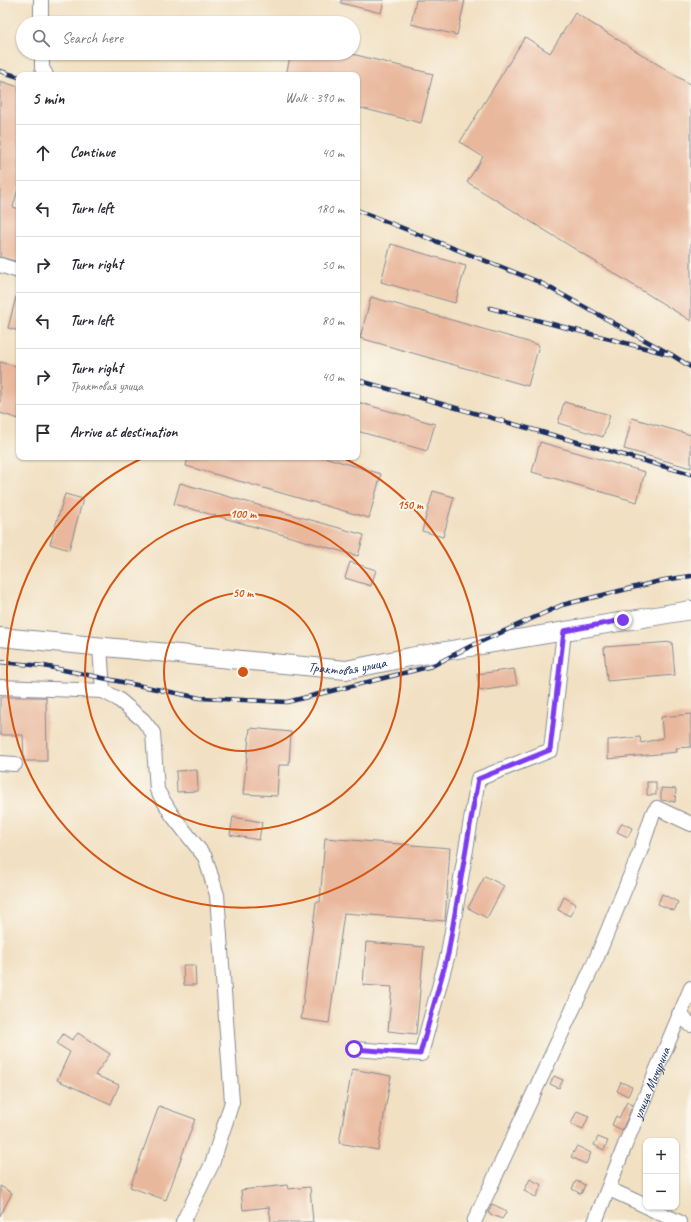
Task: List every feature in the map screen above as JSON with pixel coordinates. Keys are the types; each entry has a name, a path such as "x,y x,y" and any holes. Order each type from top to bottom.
{"main road":[{"name":"Трактовая улица","path":"0,637 346,670 410,657 691,610"}],"street":[{"path":"41,0 41,16"},
{"path":"42,60 42,68 44,72"},
{"path":"0,265 16,270"},
{"path":"354,1049 420,1054 448,954 478,779 550,750 564,631"},
{"path":"100,647 103,691"},
{"path":"0,687 103,691 118,699 143,720 153,734 157,790 172,815 205,857 217,895 232,1102 212,1164 183,1222"},
{"path":"0,762 15,764"},
{"path":"474,1222 596,956 640,852 653,813 657,808 691,824"},
{"name":"улица Мичурина","path":"595,1222 625,1145 691,988"},
{"path":"679,1014 691,1025"},
{"path":"609,1189 643,1205"},
{"path":"653,1210 679,1222"}],"building":[{"path":"341,0 384,0 381,13 341,3"},
{"path":"416,0 465,0 457,35 411,24"},
{"path":"575,13 691,85 691,321 467,182 483,157 460,142 525,37 550,53"},
{"path":"360,56 433,74 421,123 360,108 360,72 287,72 289,60 360,60"},
{"path":"0,81 16,86 16,196 13,207 16,208 16,261 0,257"},
{"path":"391,244 466,266 455,303 381,282"},
{"path":"16,297 16,330 8,328"},
{"path":"371,297 539,345 528,386 360,338"},
{"path":"0,362 16,366 16,418 0,413"},
{"path":"564,402 610,415 603,437 558,423"},
{"path":"360,403 435,424 427,451 360,432"},
{"path":"632,418 691,435 691,468 624,449"},
{"path":"540,442 645,472 637,502 532,472"},
{"path":"187,460 334,460 381,474 369,518 186,466"},
{"path":"180,483 364,535 358,556 174,504"},
{"path":"433,491 454,497 443,537 422,531"},
{"path":"65,494 83,499 69,550 50,544"},
{"path":"350,562 376,570 371,586 345,578"},
{"path":"672,642 675,675 607,681 604,647"},
{"path":"514,669 517,685 480,691 477,674"},
{"path":"0,697 46,697 47,761 24,761 23,735 0,735"},
{"path":"691,714 691,747 676,748 677,752 608,759 608,740 640,737 641,743 663,738 661,717"},
{"path":"250,728 291,732 289,765 279,765 277,796 243,794"},
{"path":"197,770 198,791 177,792 176,771"},
{"path":"647,782 656,782 656,795 647,795"},
{"path":"661,788 676,789 675,802 661,800"},
{"path":"233,817 262,822 259,840 230,835"},
{"path":"622,823 632,828 628,837 617,832"},
{"path":"325,838 450,848 445,921 344,913 329,1023 301,1019 316,902 320,902"},
{"path":"485,876 504,886 487,918 468,908"},
{"path":"662,894 678,902 674,911 658,904"},
{"path":"564,897 576,904 570,916 558,910"},
{"path":"366,942 424,947 416,1034 388,1031 392,987 363,985"},
{"path":"183,965 195,965 196,985 184,985"},
{"path":"78,1033 110,1054 95,1075 119,1085 111,1104 57,1080 70,1052 57,1044 63,1034 72,1040"},
{"path":"352,1069 391,1076 378,1150 339,1143"},
{"path":"554,1076 563,1080 559,1088 550,1084"},
{"path":"621,1082 632,1087 628,1096 617,1091"},
{"path":"627,1102 633,1105 622,1130 612,1125 616,1116 619,1118"},
{"path":"159,1106 195,1119 166,1200 130,1187"},
{"path":"577,1111 589,1116 583,1129 571,1124"},
{"path":"598,1137 608,1141 604,1150 594,1145"},
{"path":"577,1146 591,1153 586,1164 571,1157"},
{"path":"530,1179 542,1185 536,1197 524,1191"},
{"path":"576,1181 585,1185 581,1194 572,1189"},
{"path":"287,1185 288,1189 310,1187 313,1222 271,1222 269,1207 243,1210 241,1190"},
{"path":"0,1186 12,1193 0,1216"},
{"path":"492,1204 507,1211 502,1219 488,1213"}],"railway":[{"path":"0,71 16,76"},
{"path":"360,211 539,282 672,355"},
{"path":"490,308 672,355 691,367"},
{"path":"360,381 691,474"},
{"path":"0,662 44,666 200,698 287,702 432,666 469,647 562,605 664,580 691,576"}],"route":[{"path":"354,1049 420,1054 448,954 478,779 550,750 564,631 623,620"}]}
